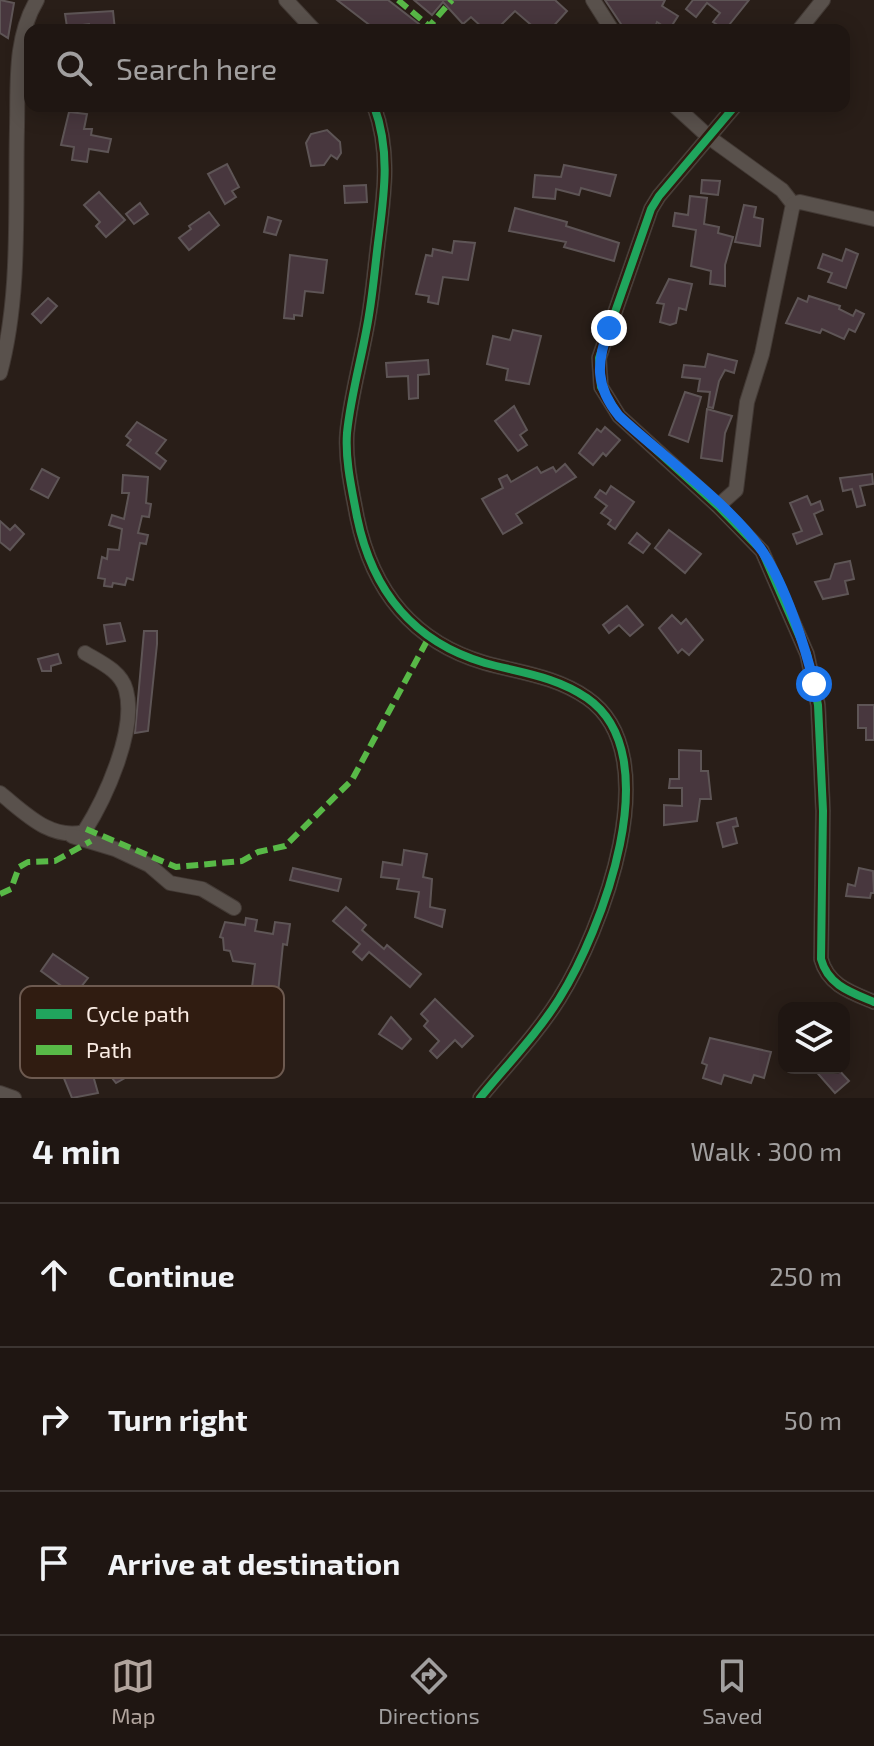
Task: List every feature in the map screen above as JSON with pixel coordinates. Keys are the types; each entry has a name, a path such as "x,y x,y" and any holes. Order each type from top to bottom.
{"street":[{"path":"26,24 37,0"},
{"path":"286,0 308,24"},
{"path":"593,0 608,24"},
{"path":"804,24 823,0"},
{"path":"0,373 9,317 19,64 24,37"},
{"path":"376,112 385,149 386,180 369,314 347,437 348,468 366,549 396,603 428,639 486,663 556,680 589,699 619,736 624,760 626,794 621,841 593,931 559,999 480,1098"},
{"path":"682,112 710,138 761,173 793,204"},
{"path":"730,112 654,203 598,368 601,387 619,416 718,506 765,557 807,654 818,705 823,796 821,959 829,978 850,993 874,1002"},
{"path":"793,204 800,202 874,219"},
{"path":"718,506 736,490 747,402 762,354 793,204"},
{"path":"68,835 84,832 96,813 124,741 128,713 126,690 121,680 110,668 85,653"},
{"path":"0,793 42,826 115,849 149,865 170,883 202,889 234,908"}],"building":[{"path":"0,0 14,3 8,38 0,33"},
{"path":"337,0 388,0 419,24 368,24"},
{"path":"414,0 555,0 567,11 555,24 530,24 515,11 502,24 479,24 471,17 463,24 443,2 432,15"},
{"path":"605,0 665,0 662,6 678,16 673,24 621,24"},
{"path":"693,0 749,0 730,24 713,22 720,13 707,3 696,17 686,9"},
{"path":"113,11 114,24 67,24 65,14"},
{"path":"69,112 87,114 84,129 92,129 91,135 111,139 108,152 89,149 87,162 72,160 74,147 61,145"},
{"path":"327,130 340,142 341,153 337,159 331,155 324,165 311,166 306,143 311,134"},
{"path":"227,164 239,187 232,191 236,197 225,204 208,174"},
{"path":"564,165 616,175 610,196 581,188 579,195 556,189 555,199 533,197 535,175 561,177"},
{"path":"702,180 720,181 718,195 701,193"},
{"path":"366,185 367,202 345,203 344,186"},
{"path":"99,192 125,220 106,237 96,226 100,222 84,205"},
{"path":"690,196 707,198 704,224 719,227 718,233 733,237 725,265 725,286 710,284 711,271 691,266 696,230 673,226 675,213 688,215"},
{"path":"140,203 148,214 134,224 126,214"},
{"path":"744,205 756,207 754,217 763,219 760,246 735,242"},
{"path":"515,208 567,222 566,226 619,243 614,261 564,247 566,242 509,231"},
{"path":"209,212 219,225 189,250 179,238 191,229 189,226"},
{"path":"268,217 281,221 276,235 264,232"},
{"path":"454,241 475,243 468,280 443,277 438,304 428,302 429,296 416,294 426,255 432,256 433,249 452,253"},
{"path":"846,249 858,254 846,288 828,282 832,273 818,268 823,254 842,261"},
{"path":"290,255 327,260 323,293 305,291 302,316 294,315 294,319 284,318"},
{"path":"669,279 692,284 686,310 679,308 676,323 670,325 660,322 664,304 657,303"},
{"path":"809,296 840,306 839,309 853,316 856,310 864,314 855,332 849,329 844,339 822,329 820,333 786,323 798,298 807,302"},
{"path":"48,298 57,306 41,323 32,314"},
{"path":"513,330 541,336 529,384 506,380 508,369 487,364 493,336 510,340"},
{"path":"708,354 737,361 734,373 725,370 719,381 713,408 708,407 710,392 698,391 700,379 682,377 684,365 705,367"},
{"path":"428,360 429,374 418,375 418,398 409,399 408,376 387,377 386,363"},
{"path":"685,392 701,397 688,442 669,435"},
{"path":"514,406 527,430 520,435 527,445 518,451 495,421"},
{"path":"707,409 732,416 725,433 722,461 701,458"},
{"path":"137,422 166,440 156,453 166,461 160,469 127,445 131,440 126,436"},
{"path":"605,427 620,440 593,465 579,453 597,429 601,432"},
{"path":"565,464 576,477 516,514 522,523 503,534 482,499 503,488 499,479 507,475 511,482 537,467 541,473 553,467 556,472"},
{"path":"42,469 59,478 48,498 31,489"},
{"path":"872,474 873,484 860,486 865,505 857,507 852,489 843,491 840,478"},
{"path":"123,475 148,477 146,503 151,504 149,517 142,516 138,533 148,535 146,544 140,543 133,580 127,578 125,585 113,583 112,587 104,586 105,579 98,578 102,557 107,559 108,549 119,550 122,529 109,525 112,515 124,519 129,493 122,493"},
{"path":"611,486 634,502 615,529 608,524 611,520 601,513 607,506 595,497 600,490 606,494"},
{"path":"807,496 811,505 820,501 823,510 814,514 822,534 797,544 793,534 802,531 790,503"},
{"path":"0,521 10,530 15,525 24,534 10,550 0,542"},
{"path":"669,530 701,554 685,573 655,548"},
{"path":"637,533 650,544 643,553 629,543"},
{"path":"850,561 854,579 845,581 848,594 823,599 815,582 830,579 835,564"},
{"path":"627,606 643,625 630,636 619,625 609,633 603,625"},
{"path":"672,615 681,624 686,619 703,640 689,655 682,649 678,653 659,628"},
{"path":"120,623 125,641 107,644 104,625"},
{"path":"144,631 157,631 157,644 148,731 135,733"},
{"path":"58,654 61,663 51,666 51,671 42,671 38,659"},
{"path":"858,705 874,705 874,740 866,740 866,728 858,728"},
{"path":"679,750 701,751 701,771 708,771 711,799 700,799 697,821 664,825 664,805 682,806 682,788 669,788 670,779 679,779"},
{"path":"736,818 738,826 733,827 737,843 723,847 717,823"},
{"path":"404,850 427,854 423,877 432,879 430,907 445,910 442,927 415,917 419,892 397,889 399,879 381,877 383,862 402,865"},
{"path":"293,868 341,879 338,891 290,880"},
{"path":"859,868 873,871 874,893 870,898 846,896 848,884 855,886"},
{"path":"346,907 366,925 362,930 384,949 387,945 421,974 410,987 369,952 362,960 353,952 360,944 333,921"},
{"path":"246,918 257,920 255,931 273,934 275,922 290,924 287,945 283,944 279,986 252,986 255,964 233,961 230,951 224,950 223,938 220,937 225,922 245,925"},
{"path":"53,954 88,978 82,986 62,986 41,971"},
{"path":"435,999 473,1036 462,1047 455,1040 437,1058 430,1051 439,1041 424,1026 428,1021 421,1014"},
{"path":"391,1017 411,1039 402,1049 379,1034"},
{"path":"710,1038 771,1052 764,1078 754,1075 751,1083 724,1075 721,1084 703,1078 707,1065 702,1063"},
{"path":"818,1074 843,1074 849,1081 835,1093"},
{"path":"64,1078 94,1078 98,1093 72,1098"}],"marked path":[{"path":"398,0 427,24"},
{"path":"431,24 452,0"},
{"path":"86,829 176,867 242,861 258,852 285,846 352,780 428,639"},
{"path":"0,894 11,889 19,867 28,862 55,861 91,841"}],"cycle path":[{"path":"376,112 383,140 384,191 370,306 347,433 351,486 373,568 400,610 437,642 485,663 550,680 587,698 611,725 624,760 626,801 620,845 593,932 559,999 480,1098"},
{"path":"730,112 651,209 599,358 601,387 619,416 718,506 762,551 807,654 818,705 823,811 821,959 835,981 874,1002"}],"route":[{"path":"609,328 598,368 598,378 607,399 619,416 718,506 762,551 807,654 814,684"}]}
